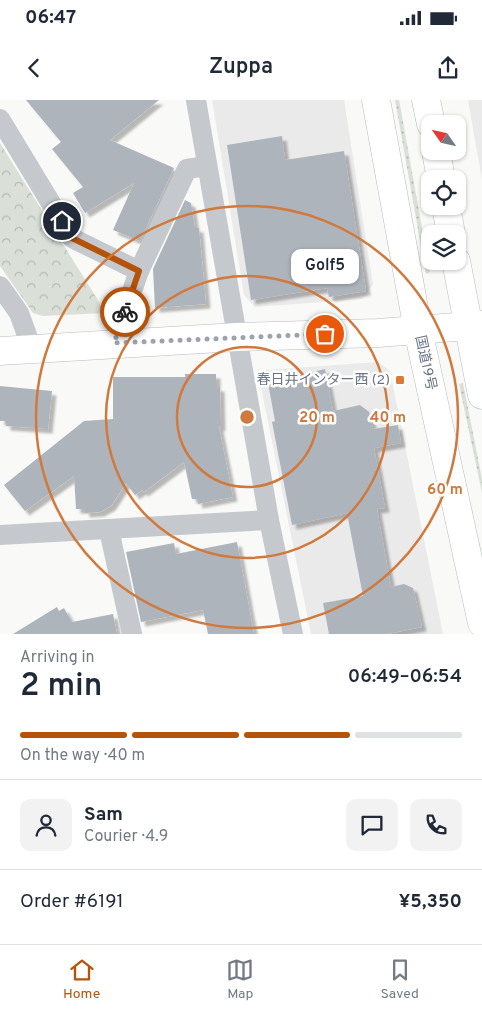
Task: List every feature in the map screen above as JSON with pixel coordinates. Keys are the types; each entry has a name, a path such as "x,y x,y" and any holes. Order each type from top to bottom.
{"main road":[{"name":"国道19号","path":"376,100 418,330 482,624"},
{"path":"426,100 429,115"},
{"path":"459,270 475,326 482,395"},
{"path":"0,351 114,343 475,326"}],"street":[{"path":"196,100 269,520 293,634"},
{"path":"0,119 72,238 139,271"},
{"path":"114,343 139,271 187,169 206,166"},
{"path":"0,286 19,312 32,349"},
{"path":"0,535 269,520"},
{"path":"109,530 132,634"}],"shaded area":[{"path":"212,100 344,100 373,284 363,299 255,307 244,295"},
{"path":"468,100 482,100 482,180"},
{"path":"378,362 390,371 443,634 311,634 260,382 266,370"}],"green space":[{"path":"395,100 399,100 422,225 421,246"},
{"path":"0,143 105,313 43,316 33,313 0,266"},
{"path":"463,383 482,479 482,493 459,384"}],"building":[{"path":"26,100 159,100 110,140 174,168 140,241 113,230 134,183 85,213 73,193 83,187 52,149 61,142"},
{"path":"282,136 285,160 344,151 366,291 329,297 327,288 251,300 227,145"},
{"path":"185,200 191,203 195,228 199,228 206,304 155,308 153,269"},
{"path":"325,369 333,411 360,405 369,412 373,429 398,425 401,443 374,448 385,508 377,509 391,587 404,584 413,588 422,627 387,634 329,634 323,603 363,596 347,513 292,525 272,422 275,421 268,383"},
{"path":"185,374 216,374 216,387 220,387 221,426 219,427 233,497 198,504 197,499 192,499 184,462 144,492 142,490 135,495 126,483 111,506 100,512 85,513 85,509 76,509 74,476 25,511 4,485 84,421 113,419 113,377 185,377"},
{"path":"0,386 52,391 48,429 6,426 6,421 0,421"},
{"path":"237,542 254,634 208,634 203,610 141,622 126,552 174,543 176,554"},
{"path":"57,607 59,611 64,608 72,622 113,614 117,634 13,634"}],"way so far":[{"path":"125,312 114,343 325,334"}],"place":[{"name":"Golf5","path":"325,334"},
{"name":"春日井インター西 (2)","path":"400,380"}],"route":[{"path":"62,221 72,238 139,271 125,312"}]}
